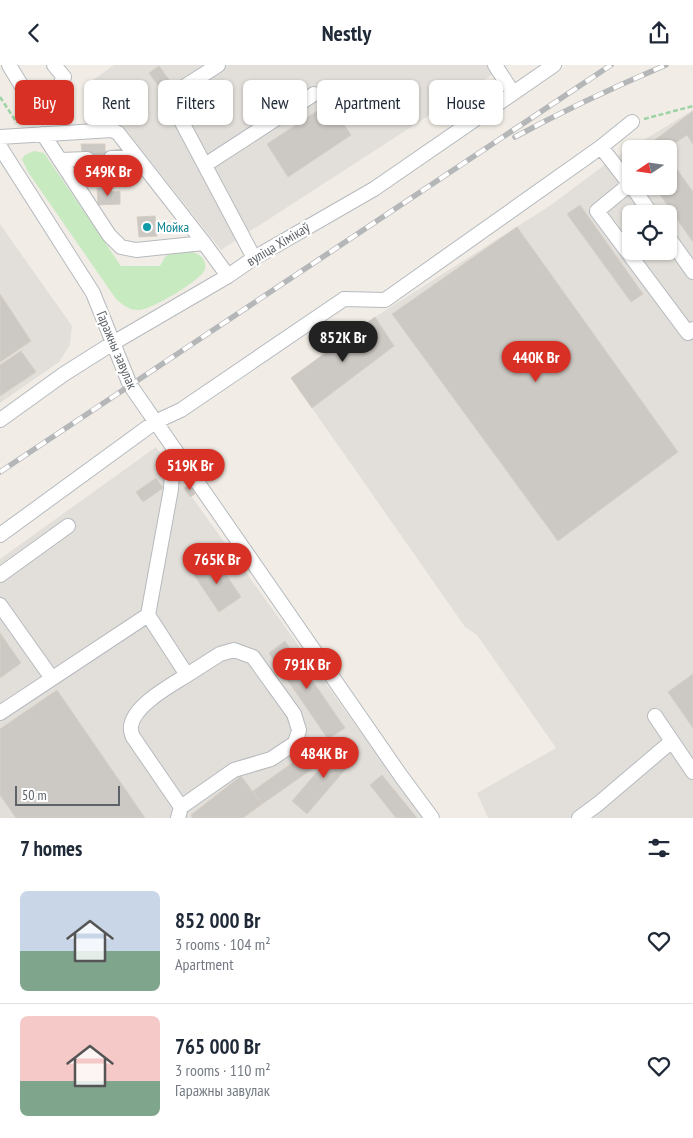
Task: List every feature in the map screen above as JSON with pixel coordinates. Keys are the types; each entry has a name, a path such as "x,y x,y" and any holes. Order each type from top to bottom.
{"street":[{"path":"9,65 30,98 59,87 64,77 54,65"},
{"path":"218,65 184,87 176,101 177,113 254,258"},
{"path":"495,65 513,93"},
{"name":"вуліца Хімікаў","path":"0,420 64,374 113,343 228,276 254,258 374,189 554,65"},
{"path":"205,165 314,94"},
{"path":"0,535 155,422 181,410 344,299 386,300 601,147 632,122"},
{"path":"0,137 112,130 118,133 228,276"},
{"path":"43,134 109,235 122,247 136,250 204,243"},
{"name":"Гаражны завулак","path":"0,147 93,293 130,385 401,777 432,818"},
{"path":"601,147 622,174"},
{"path":"111,158 136,156"},
{"path":"61,161 87,159"},
{"path":"622,192 597,211 688,333 693,329"},
{"path":"677,249 693,272"},
{"path":"173,449 171,489 148,615 187,675"},
{"path":"0,575 68,526"},
{"path":"0,605 51,677"},
{"path":"0,713 51,677 148,615"},
{"path":"234,650 253,657 294,714 299,729 294,743 271,759 234,770 180,813 134,737 130,728 133,717 145,703 220,654 234,650"},
{"path":"655,716 693,772"},
{"path":"579,818 598,805 672,741"}],"path":[{"path":"0,97 25,135"},
{"path":"632,122 693,106"}],"shaded area":[{"path":"114,65 507,65 484,80 429,80 429,115 419,122 419,80 317,80 317,125 414,125 221,250 122,125 148,125 148,80 93,80"},
{"path":"693,110 693,818 488,818 477,793 556,748 477,635 465,627 291,378 375,317 551,205 622,153 622,195 678,195 678,140 644,140"},
{"path":"0,224 72,326 70,345 59,362 0,403"},
{"path":"156,447 424,818 0,818 0,559"}],"green space":[{"path":"34,151 44,153 121,266 160,266 166,256 171,253 184,251 202,257 205,262 205,269 202,274 176,293 155,305 140,310 133,310 121,303 116,299 28,172 22,159 25,155"}],"building":[{"path":"159,66 169,80 158,80 158,85 149,73"},
{"path":"317,111 317,125 344,125 351,135 288,177 267,144 296,125 307,125 307,118"},
{"path":"693,111 693,144 687,135 678,141 655,140"},
{"path":"81,144 105,144 105,150 115,164 116,172 109,172 110,187 100,188 98,172 92,173 92,166 82,151"},
{"path":"678,171 693,192 693,242 677,219 677,205 667,205 660,195 678,195"},
{"path":"111,187 112,192 120,191 120,204 98,205 97,188"},
{"path":"580,205 643,294 631,302 567,214"},
{"name":"Мойка","path":"155,216 157,236 139,237 137,217"},
{"path":"517,227 678,452 558,541 392,314"},
{"path":"0,294 31,341 0,362"},
{"path":"375,317 394,346 312,408 291,378"},
{"path":"21,351 36,372 0,396 0,365"},
{"path":"156,478 163,488 143,502 136,492"},
{"path":"190,485 195,494 190,497 184,488"},
{"path":"214,557 241,597 219,612 192,572"},
{"path":"0,633 21,663 0,678"},
{"path":"285,641 345,728 328,739 269,653"},
{"path":"693,674 693,728 668,692"},
{"path":"57,690 145,818 16,818 0,795 0,729"},
{"path":"341,744 356,757 307,814 292,801"},
{"path":"306,753 315,767 262,804 253,791"},
{"path":"382,775 417,818 396,818 370,785"},
{"path":"241,776 262,804 243,818 193,818 191,815"}],"tunnel":[{"path":"87,159 111,158"}],"railway":[{"path":"0,472 611,65"},
{"path":"515,137 552,117 666,65"}],"place":[{"name":"Мойка","path":"147,227"}]}
